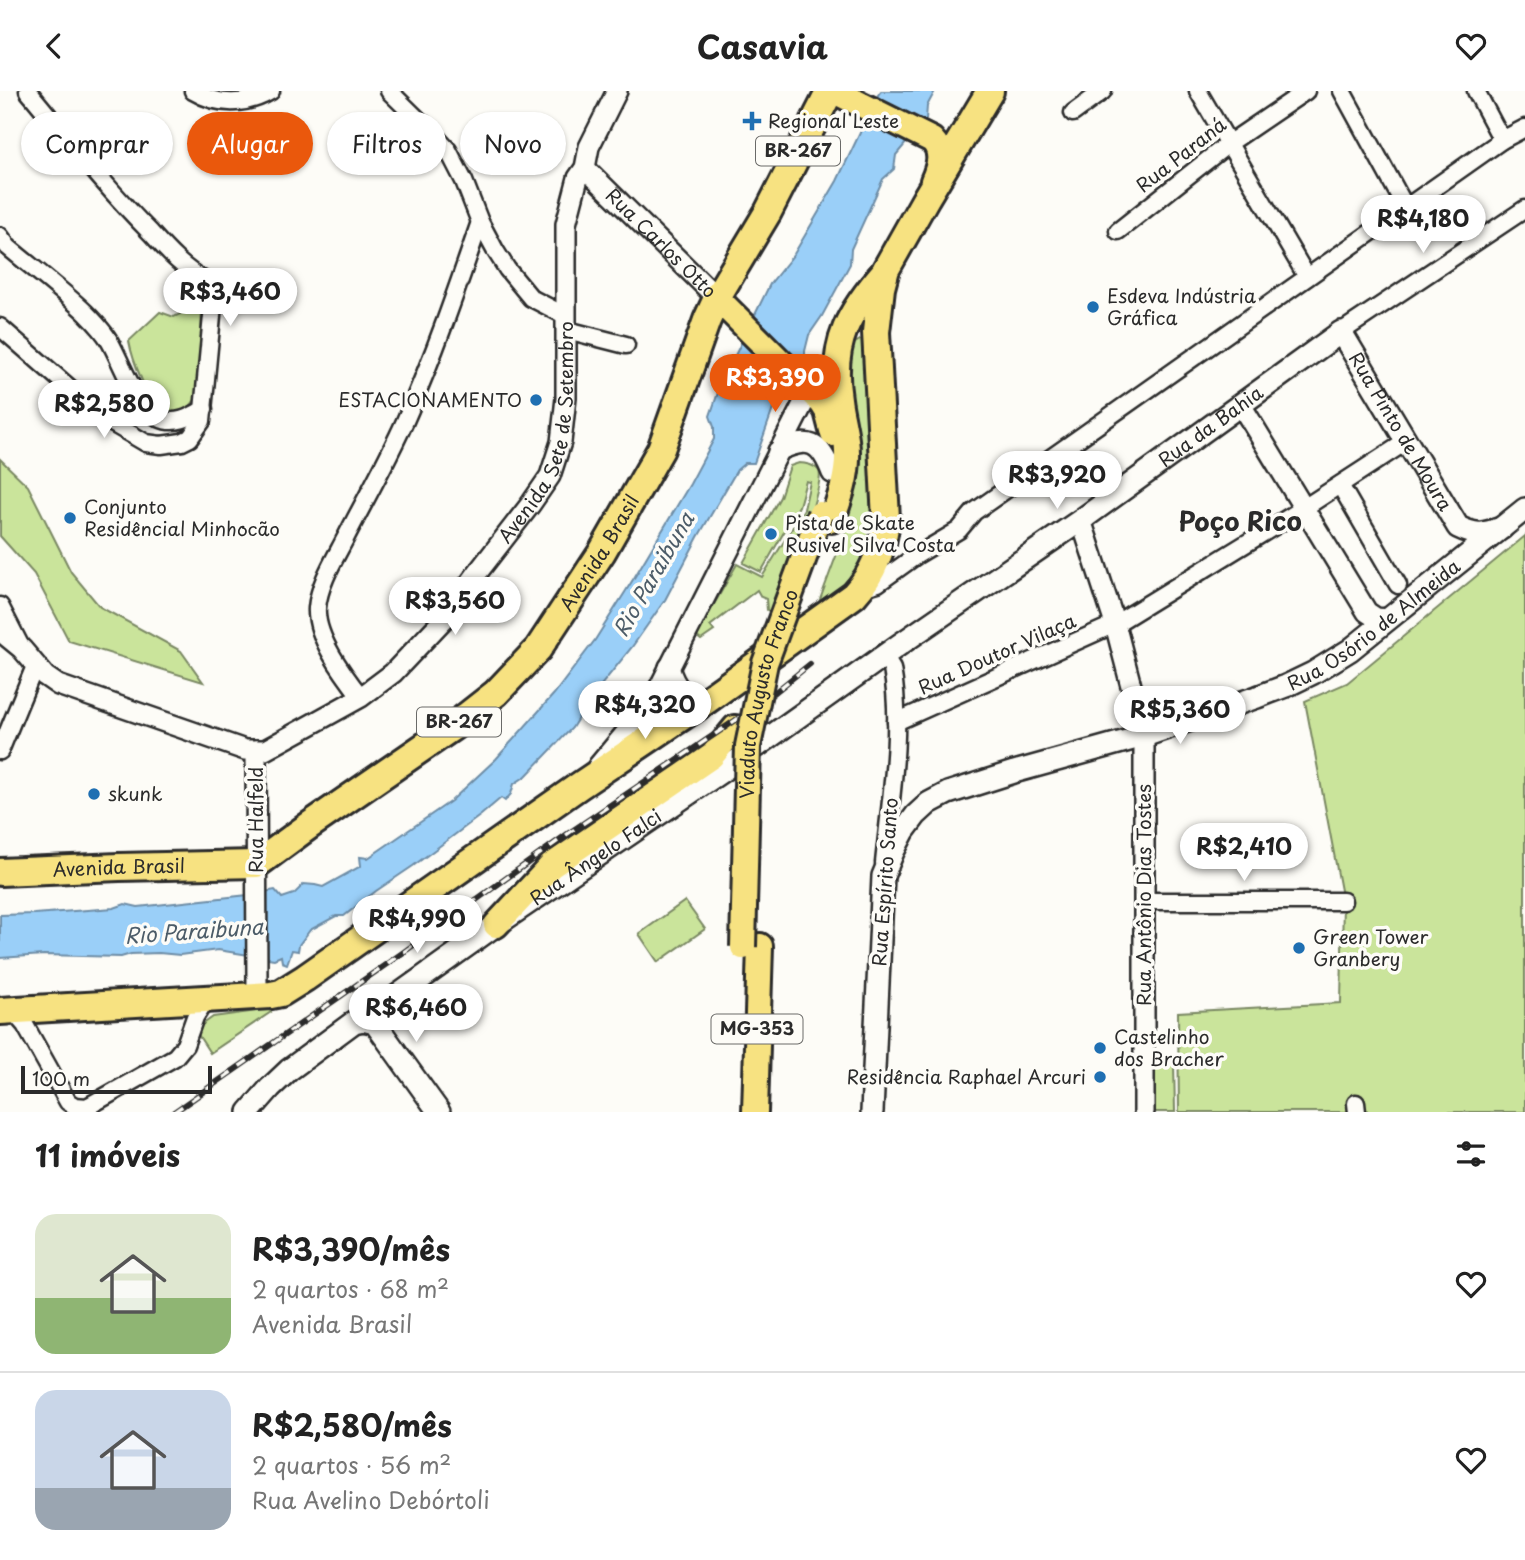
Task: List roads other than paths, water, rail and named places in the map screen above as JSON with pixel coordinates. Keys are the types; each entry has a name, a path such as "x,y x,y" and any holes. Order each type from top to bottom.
{"highway":[{"name":"BR-267","path":"6,1010 207,998 254,989 271,995 281,993 707,700 857,591 877,559 885,531 876,331 886,269 990,91"},
{"name":"Avenida Brasil","path":"0,872 119,867 257,878 310,825 454,726 496,693 538,649 602,552 661,449 717,299 837,94"}],"main road":[{"name":"BR-267","path":"837,94 932,140 939,147 940,161 926,198"},
{"name":"Viaduto Augusto Franco","path":"751,946 748,746 757,696 772,642 844,481 847,464 846,441 836,360 839,341 868,289 886,269"},
{"name":"Rua Carlos Otto","path":"717,299 801,381"},
{"name":"Rua da Bahia","path":"794,719 1081,520 1341,332"},
{"name":"Rua Pinto de Moura","path":"1341,332 1458,527 1482,534 1502,528"},
{"name":"Viaduto Augusto Franco","path":"751,946 766,726 779,665 826,517 832,473 834,441 831,422 822,403 801,381"},
{"name":"Rua Osório de Almeida","path":"883,876 893,852 916,815 929,803 948,793 1144,736 1286,686 1350,650 1525,509"},
{"path":"1448,571 1459,549 1458,527"},
{"path":"496,925 551,866 712,756 757,696"},
{"name":"Rua Ângelo Falci","path":"252,1109 270,1088 304,1058 354,1022 363,1020 794,719"},
{"name":"Rua Espírito Santo","path":"872,1112 883,876"},
{"path":"741,1112 751,946"},
{"name":"MG-353","path":"751,946 755,1112"},
{"path":"363,1020 375,1023 439,1112"}],"street":[{"path":"0,327 106,419 146,443 161,445 182,442 190,437 202,421 213,303 207,282 192,274 136,219 28,91"},
{"path":"193,91 219,102 240,102 258,99 270,91"},
{"path":"389,91 448,150 495,250 531,298 566,323 626,345"},
{"name":"Avenida Sete de Setembro","path":"256,750 265,750 361,697 393,673 444,619 550,476 561,442 566,398 566,224 578,178 585,168 589,147 617,91"},
{"path":"1073,113 1103,91"},
{"path":"1198,91 1307,277"},
{"name":"Rua Paraná","path":"1118,231 1228,144 1306,91"},
{"path":"1342,91 1406,208"},
{"path":"1476,91 1502,140"},
{"path":"857,591 878,583 916,555 959,530 974,512 1502,140 1525,128"},
{"name":"Rua Carlos Otto","path":"585,168 717,299"},
{"name":"Rua da Bahia","path":"1341,332 1525,209"},
{"path":"361,697 328,646 319,626 317,605 326,576 405,421 446,320 480,222"},
{"path":"0,236 8,247 102,330 149,411 165,421 173,422 204,409"},
{"path":"579,786 659,688 802,406 805,396 801,381"},
{"path":"1241,405 1367,612 1376,618 1388,619"},
{"name":"Rua Doutor Vilaça","path":"896,722 1115,624 1407,441"},
{"path":"778,451 799,443 815,446 822,451 832,473"},
{"path":"1340,485 1398,585"},
{"name":"Rua Antônio Dias Tostes","path":"1081,520 1115,624 1144,736 1144,1112"},
{"path":"885,531 889,549 896,555 916,555"},
{"path":"0,606 22,649 45,677 58,685 245,750 256,750"},
{"path":"0,631 22,649"},
{"name":"Rua Espírito Santo","path":"878,659 892,669 896,722 883,876"},
{"path":"0,751 35,666"},
{"path":"669,667 673,682 678,688 688,695 707,700"},
{"name":"Rua Halfeld","path":"254,989 256,750"},
{"path":"1144,901 1343,901"},
{"path":"6,1010 25,1025 68,1102 87,1107 174,1057 185,1045 195,1017 207,998"}],"water":[{"name":"Rio Paraibuna","path":"881,91 935,91 927,106 926,119 896,155 894,169 883,179 851,249 850,264 809,335 805,361 773,409 754,463 745,463 737,470 665,600 632,647 589,700 572,728 526,776 514,784 505,801 501,798 344,916 336,916 310,930 299,945 298,951 292,950 287,964 282,962 281,956 274,959 218,950 180,955 159,953 121,957 44,955 0,958 0,915 114,908 125,904 138,907 275,890 282,898 294,894 304,884 323,887 361,866 360,857 368,858 451,801 496,759 554,694 595,640 690,484 714,439 710,416 721,384 770,284 794,254 837,181"}],"railway":[{"path":"174,1112 569,833 764,701 810,664"}],"place":[{"name":"Regional Leste","path":"752,121"},
{"name":"Esdeva Indústria Gráfica","path":"1093,307"},
{"name":"ESTACIONAMENTO","path":"536,400"},
{"name":"Conjunto Residêncial Minhocão","path":"70,518"},
{"name":"Pista de Skate Rusivel Silva Costa","path":"771,534"},
{"name":"skunk","path":"94,794"},
{"name":"Green Tower Granbery","path":"1299,948"},
{"name":"Castelinho dos Bracher","path":"1100,1048"},
{"name":"Residência Raphael Arcuri","path":"1100,1077"}],"district":[{"name":"Poço Rico","path":"1240,522"}]}
